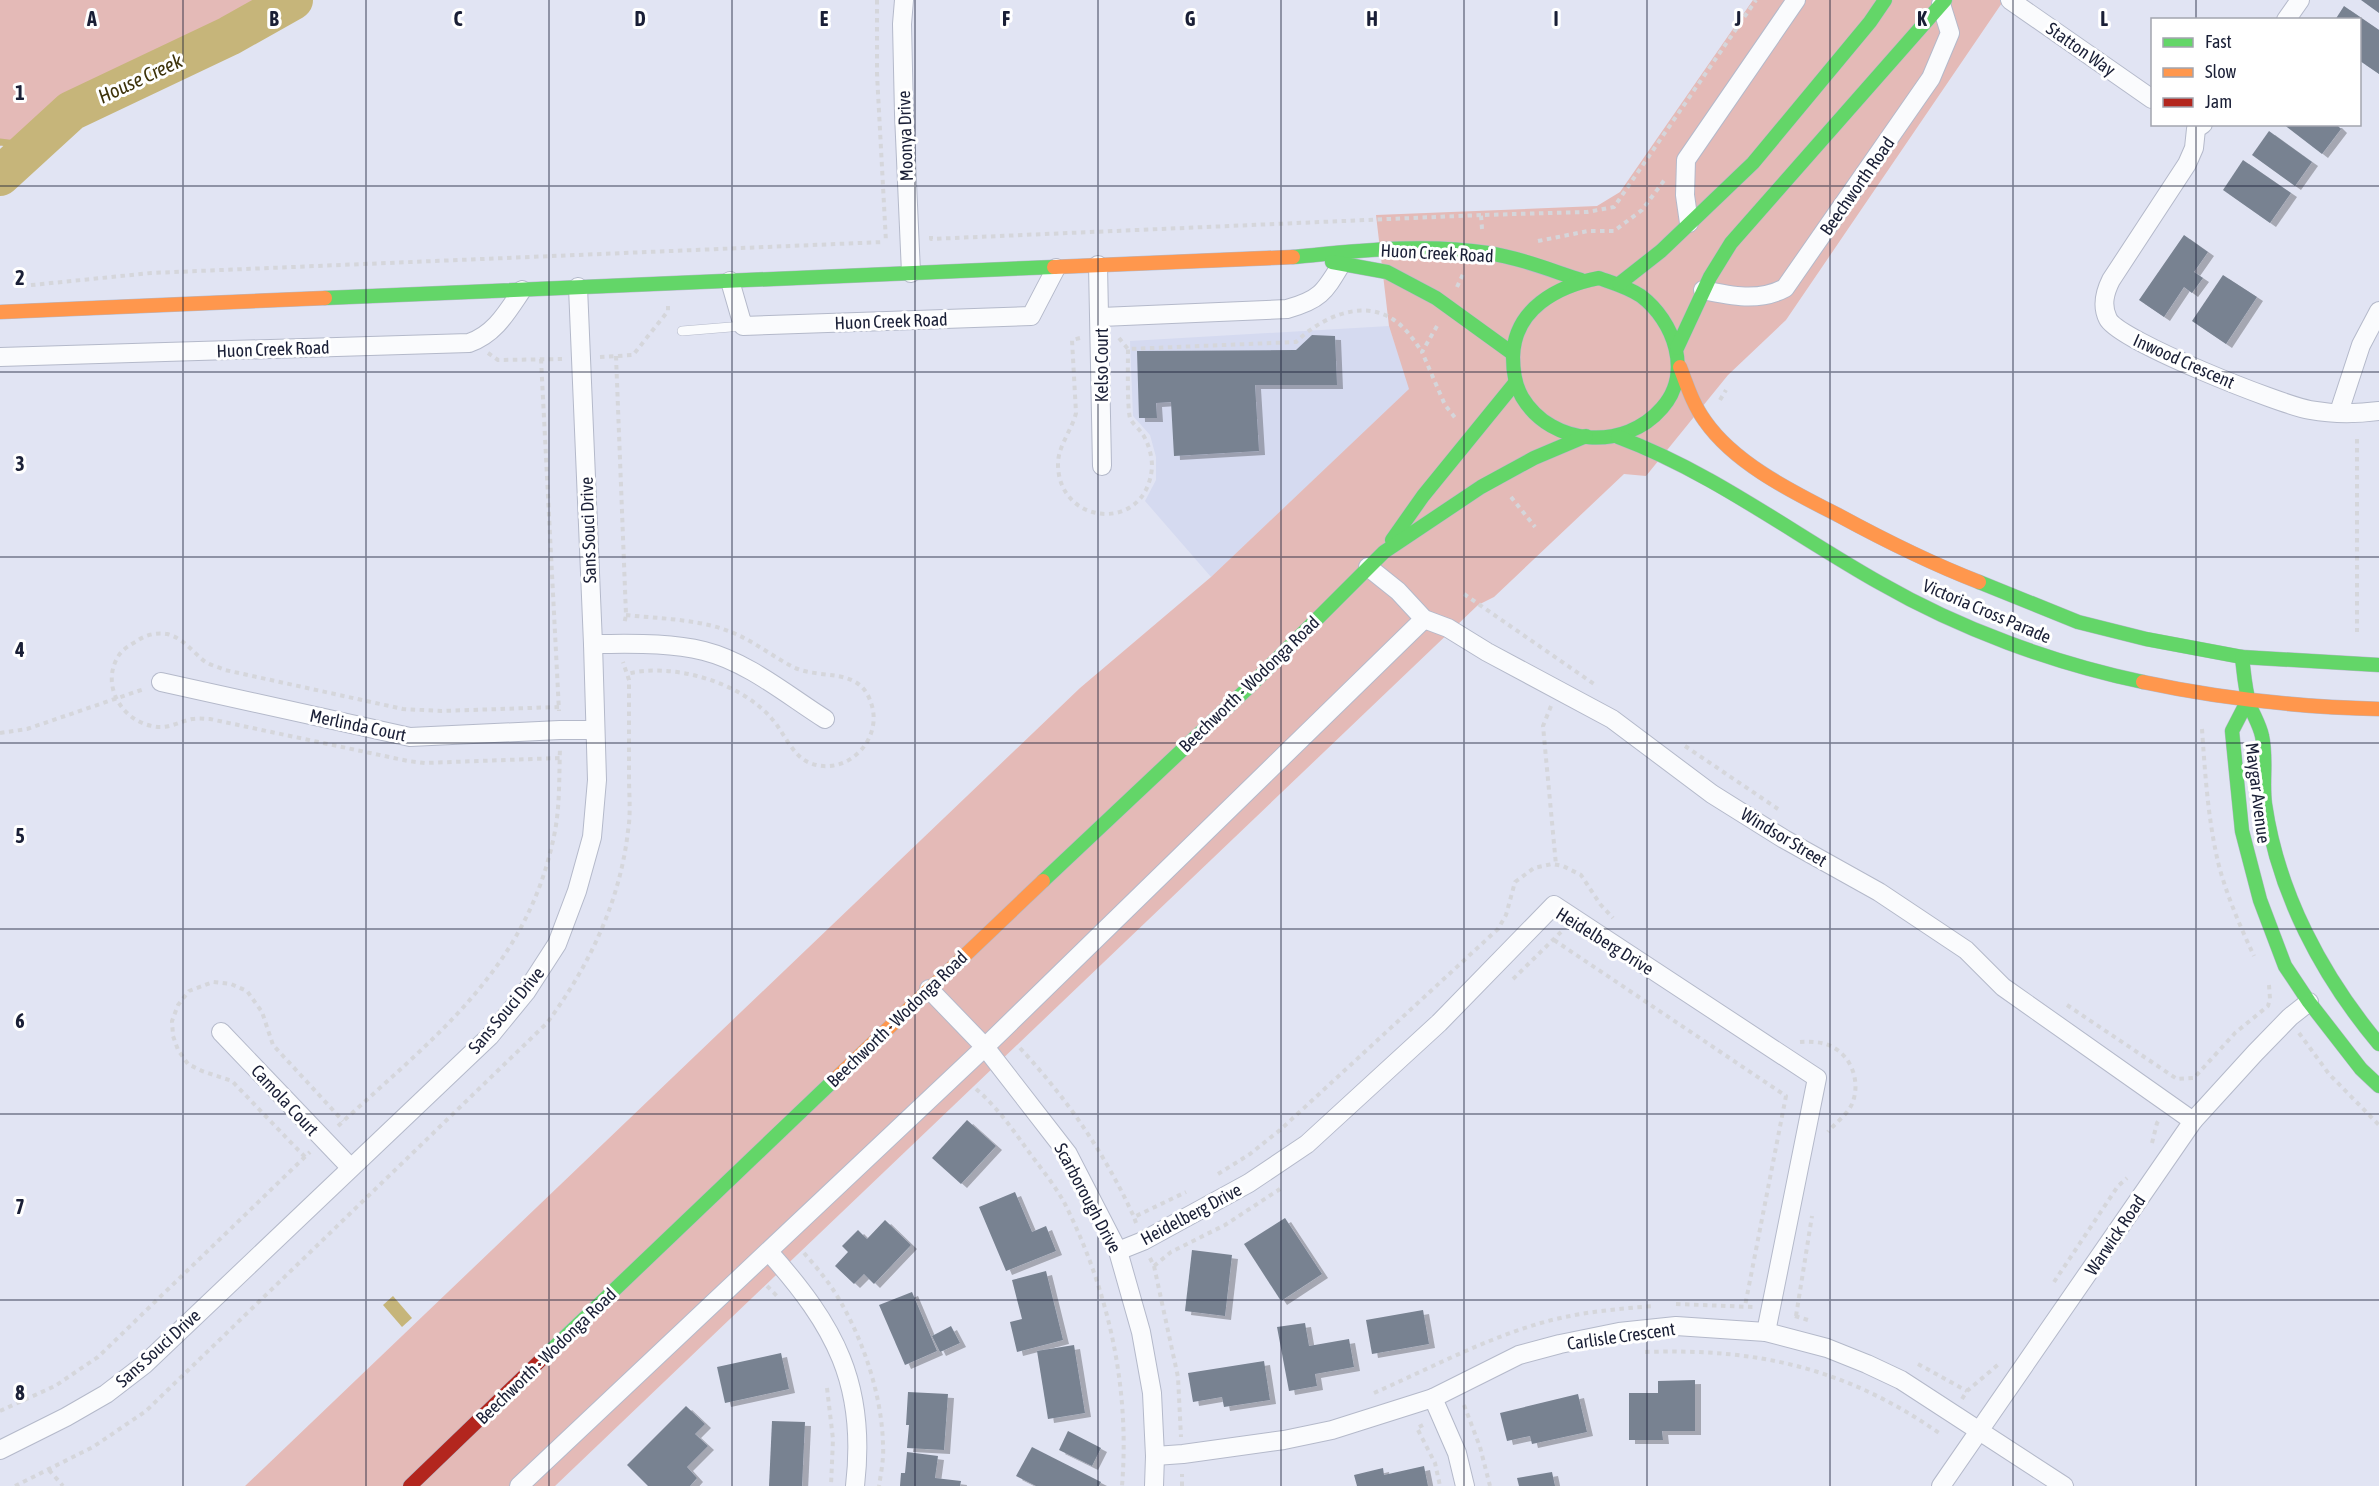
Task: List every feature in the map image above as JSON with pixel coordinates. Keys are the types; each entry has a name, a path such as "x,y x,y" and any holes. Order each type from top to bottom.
{"main road":[{"path":"1618,284 1661,251 1753,163 1850,47 1885,0"},
{"name":"Beechworth Road","path":"1677,348 1703,290 1720,259 1749,220 1943,2"},
{"name":"Huon Creek Road","path":"0,312 1289,258 1382,249 1487,252 1581,280"},
{"name":"Huon Creek Road","path":"1289,258 1342,263 1387,272 1426,292 1512,353"},
{"path":"1599,278 1618,284 1644,298 1668,329 1677,348 1680,367 1665,405 1650,420 1618,437 1586,436 1563,430 1542,420 1526,403 1515,383 1512,353 1519,327 1533,306 1560,288 1581,280 1599,278"},
{"name":"Victoria Cross Parade","path":"1680,367 1705,422 1737,455 1779,484 1900,548 1953,572 2078,622 2146,639 2242,657 2379,666"},
{"name":"Beechworth - Wodonga Road","path":"1384,552 1423,495 1515,383"},
{"name":"Beechworth - Wodonga Road","path":"410,1486 928,989 1249,687 1384,552 1481,487 1534,458 1586,436"},
{"name":"Victoria Cross Parade","path":"1618,437 1680,463 1890,588 2011,643 2119,678 2180,692 2284,705 2379,709"},
{"path":"2242,657 2248,700"},
{"name":"Maygar Avenue","path":"2248,700 2262,737 2266,812 2284,879 2306,935 2322,995 2361,1069 2379,1086"},
{"name":"Maygar Avenue","path":"2248,700 2232,731 2242,831 2259,900 2271,932 2285,966 2360,1023 2379,1044"}],"street":[{"name":"Moonya Drive","path":"904,0 902,24 904,114 911,273"},
{"path":"1689,223 1685,195 1686,160 1796,0"},
{"name":"Statton Way","path":"2010,0 2151,98"},
{"path":"2287,18 2300,0"},
{"name":"Beechworth Road","path":"1703,290 1744,297 1770,294 1785,288 1931,78 1950,33 1943,2"},
{"name":"Inwood Crescent","path":"2196,126 2193,147 2187,164 2111,280 2105,293 2104,307 2108,320 2134,340 2260,395 2309,410 2379,411"},
{"path":"1101,317 1287,309 1308,303 1324,291 1342,263"},
{"name":"Kelso Court","path":"1098,265 1101,317 1102,466"},
{"name":"Huon Creek Road","path":"743,326 1031,316 1056,268"},
{"path":"730,281 743,326"},
{"name":"Sans Souci Drive","path":"0,1450 106,1394 145,1364 490,1036 526,992 557,945 577,891 592,837 597,780 578,287"},
{"name":"Huon Creek Road","path":"0,357 469,343 487,334 501,321 522,290"},
{"path":"2339,412 2361,345 2379,311"},
{"name":"Windsor Street","path":"1368,567 1398,591 1424,619 1448,628 1487,652 1612,719 1712,794 1784,839 1879,892 1966,950 2003,987 2193,1120"},
{"path":"519,1486 985,1047 1424,619"},
{"path":"593,644 670,645 706,651 743,666 825,719"},
{"name":"Merlinda Court","path":"161,682 410,737 594,730"},
{"name":"Heidelberg Drive","path":"1119,1251 1143,1241 1249,1183 1307,1144 1439,1023 1554,905 1817,1078 1766,1332"},
{"name":"Scarborough Drive","path":"928,989 985,1047 1068,1154 1119,1251 1141,1332 1152,1393 1154,1486"},
{"name":"Warwick Road","path":"1941,1486 2193,1120 2290,1017 2322,995"},
{"name":"Camola Court","path":"221,1032 350,1167"},
{"path":"769,1252 813,1305 842,1358 852,1387 859,1451 855,1486"},
{"name":"Carlisle Crescent","path":"1155,1455 1183,1454 1332,1430 1434,1398 1519,1355 1609,1334 1676,1326 1766,1332 1827,1347 1901,1380 2064,1486"},
{"path":"1434,1398 1457,1453 1465,1486"}],"lane":[{"path":"682,331 743,326"}],"path":[{"path":"1534,242 1588,231 1614,231 1642,210 1665,179 1686,160"},
{"path":"931,228 931,239 1481,215"},
{"path":"11,287 151,273 884,242"},
{"path":"1128,349 1296,342 1306,331 1331,318 1363,310 1379,312 1394,319 1408,331 1422,352"},
{"path":"1101,336 1117,337 1125,342 1128,349 1130,418 1144,435 1150,450 1152,465 1143,495 1135,504 1119,513 1106,516 1079,507 1066,492 1060,480 1059,454 1074,424 1076,413 1072,340 1101,336"},
{"path":"15,1486 93,1447 146,1411 547,1023 566,997 592,951 609,912 628,832 628,680 623,662 622,644 626,615 616,356"},
{"path":"0,1411 55,1386 98,1357 458,1013 484,984 520,932 548,860 556,828 559,794 560,730 541,359"},
{"path":"2357,439 2357,632"},
{"path":"1464,594 1603,690"},
{"path":"0,733 27,729 161,682"},
{"path":"1556,865 1543,726 1559,690"},
{"path":"2202,729 2205,777 2218,862 2239,924 2256,960"},
{"path":"1682,744 1781,811"},
{"path":"1213,1178 1280,1131 1498,929 1506,915 1515,882 1523,874 1534,868 1556,865 1581,874 1600,904 1622,925"},
{"path":"1507,985 1574,918"},
{"path":"1554,940 1786,1096 1745,1306"},
{"path":"2058,999 2177,1079 2194,1078 2235,1034 2268,1006 2269,985 2265,977"},
{"path":"2270,999 2290,1017 2298,1032 2330,1074 2379,1125"},
{"path":"1794,1042 1811,1041 1836,1048 1854,1072 1856,1089 1851,1106 1828,1131 1825,1139"},
{"path":"1020,1048 1075,1113 1107,1162 1134,1216 1154,1266 1178,1377 1183,1454 1182,1486"},
{"path":"2150,1148 2157,1123 2183,1090 2183,1079"},
{"path":"976,1089 989,1100 1010,1126 1064,1203 1102,1293 1120,1382 1125,1451 1122,1486"},
{"path":"2054,1283 2118,1186 2135,1172"},
{"path":"1154,1266 1171,1252 1225,1225 1288,1183"},
{"path":"1134,1216 1194,1188"},
{"path":"1796,1316 1813,1214"},
{"path":"767,1286 783,1302"},
{"path":"1643,1352 1681,1350 1740,1355 1800,1366 1876,1394 1939,1434 1967,1391 2003,1360"},
{"path":"826,1383 832,1430 831,1486"},
{"path":"1441,1415 1473,1400"},
{"path":"1464,1405 1480,1447 1490,1486"},
{"path":"49,1470 63,1486"}],"shaded area":[{"path":"0,0 280,0 177,44 0,146"},
{"path":"1753,0 2004,0 1786,320 1728,375 1646,476 1624,474 1494,597 1478,605 555,1486 245,1486 1080,688 1211,577 1409,389 1389,326 1376,215 1597,206 1620,192"},
{"path":"1389,326 1410,389 1211,577 1145,501 1156,480 1156,457 1150,435 1133,416 1130,341"},
{"path":"393,1296 412,1318 402,1327 383,1305"}],"building":[{"path":"2361,0 2379,0 2379,13"},
{"path":"2344,6 2379,30 2379,74 2361,62 2361,18 2336,18"},
{"path":"2286,126 2338,126 2341,129 2322,154"},
{"path":"2269,131 2312,162 2295,186 2252,155"},
{"path":"2243,160 2291,193 2270,223 2223,190"},
{"path":"2184,235 2208,252 2194,272 2203,278 2192,293 2184,287 2164,317 2139,300"},
{"path":"2223,275 2257,297 2226,344 2192,321"},
{"path":"1312,335 1335,336 1337,385 1255,385 1259,451 1174,456 1171,402 1156,403 1157,418 1139,418 1137,351 1296,350"},
{"path":"967,1120 996,1146 961,1184 932,1158"},
{"path":"1015,1192 1032,1232 1046,1226 1056,1251 1006,1271 979,1207"},
{"path":"1285,1218 1322,1274 1281,1301 1244,1244"},
{"path":"885,1220 911,1245 874,1284 864,1274 854,1284 835,1266 848,1252 842,1246 858,1230 867,1239"},
{"path":"1192,1250 1232,1255 1225,1316 1185,1311"},
{"path":"1046,1271 1063,1340 1017,1352 1010,1322 1022,1319 1012,1280"},
{"path":"912,1292 937,1351 905,1365 879,1305"},
{"path":"1423,1310 1429,1344 1372,1354 1366,1320"},
{"path":"1305,1323 1309,1346 1349,1339 1354,1367 1315,1374 1317,1386 1289,1391 1277,1327"},
{"path":"951,1326 960,1343 940,1352 932,1336"},
{"path":"1074,1345 1085,1413 1048,1419 1037,1351"},
{"path":"781,1353 789,1389 725,1403 717,1367"},
{"path":"1264,1361 1270,1400 1224,1407 1222,1397 1193,1402 1188,1373"},
{"path":"1695,1380 1695,1431 1662,1431 1663,1440 1629,1440 1629,1393 1658,1393 1658,1381"},
{"path":"908,1392 948,1394 944,1450 907,1448"},
{"path":"1578,1394 1587,1432 1532,1444 1530,1436 1507,1441 1500,1413"},
{"path":"686,1406 705,1424 695,1434 708,1446 687,1467 697,1478 690,1486 648,1486 627,1465"},
{"path":"772,1421 805,1422 802,1486 769,1486"},
{"path":"1068,1431 1101,1448 1092,1466 1059,1450"},
{"path":"1032,1447 1101,1482 1099,1486 1036,1486 1016,1476"},
{"path":"907,1452 938,1456 935,1478 961,1481 960,1486 900,1486 901,1473 905,1473"},
{"path":"1424,1466 1428,1486 1357,1486 1354,1475 1383,1468 1384,1475"},
{"path":"1552,1472 1555,1486 1519,1486 1517,1478"}],"waterway":[{"name":"House Creek","path":"0,176 71,111 229,36 293,0"},
{"path":"0,142 32,146"}],"traffic: fast":[{"path":"1619,284 1661,251 1753,163 1870,22 1885,0"},
{"path":"1677,348 1710,277 1731,243 1945,0"},
{"path":"1293,257 1390,249 1464,250 1512,258 1581,280"},
{"path":"1332,262 1387,272 1436,298 1512,353"},
{"path":"325,298 1054,267"},
{"path":"1599,278 1631,290 1653,307 1663,319 1670,333 1676,348 1678,364 1671,394 1662,408 1647,422 1609,437 1570,434 1551,426 1535,414 1522,397 1514,373 1515,340 1530,313 1554,294 1568,287 1599,278"},
{"path":"1392,540 1423,496 1515,383"},
{"path":"1043,881 1249,687 1384,552 1481,487 1534,458 1586,436"},
{"path":"1618,437 1653,451 1719,486 1880,583 1942,615 2008,643 2075,665 2143,682"},
{"path":"1979,582 2078,622 2146,639 2242,657 2379,665"},
{"path":"2242,657 2248,700 2262,736 2265,804 2280,869 2292,901 2321,962 2358,1018 2379,1044"},
{"path":"2248,700 2232,731 2242,831 2260,900 2285,966 2309,1002 2361,1069 2379,1086"},
{"path":"544,1357 834,1080"}],"traffic: slow":[{"path":"1054,267 1293,257"},
{"path":"0,312 325,298"},
{"path":"1680,367 1694,402 1705,421 1717,436 1748,464 1784,486 1873,533 1979,582"},
{"path":"2143,682 2261,701 2379,709"},
{"path":"834,1080 1043,881"}],"traffic: jam":[{"path":"410,1486 544,1357"}]}
